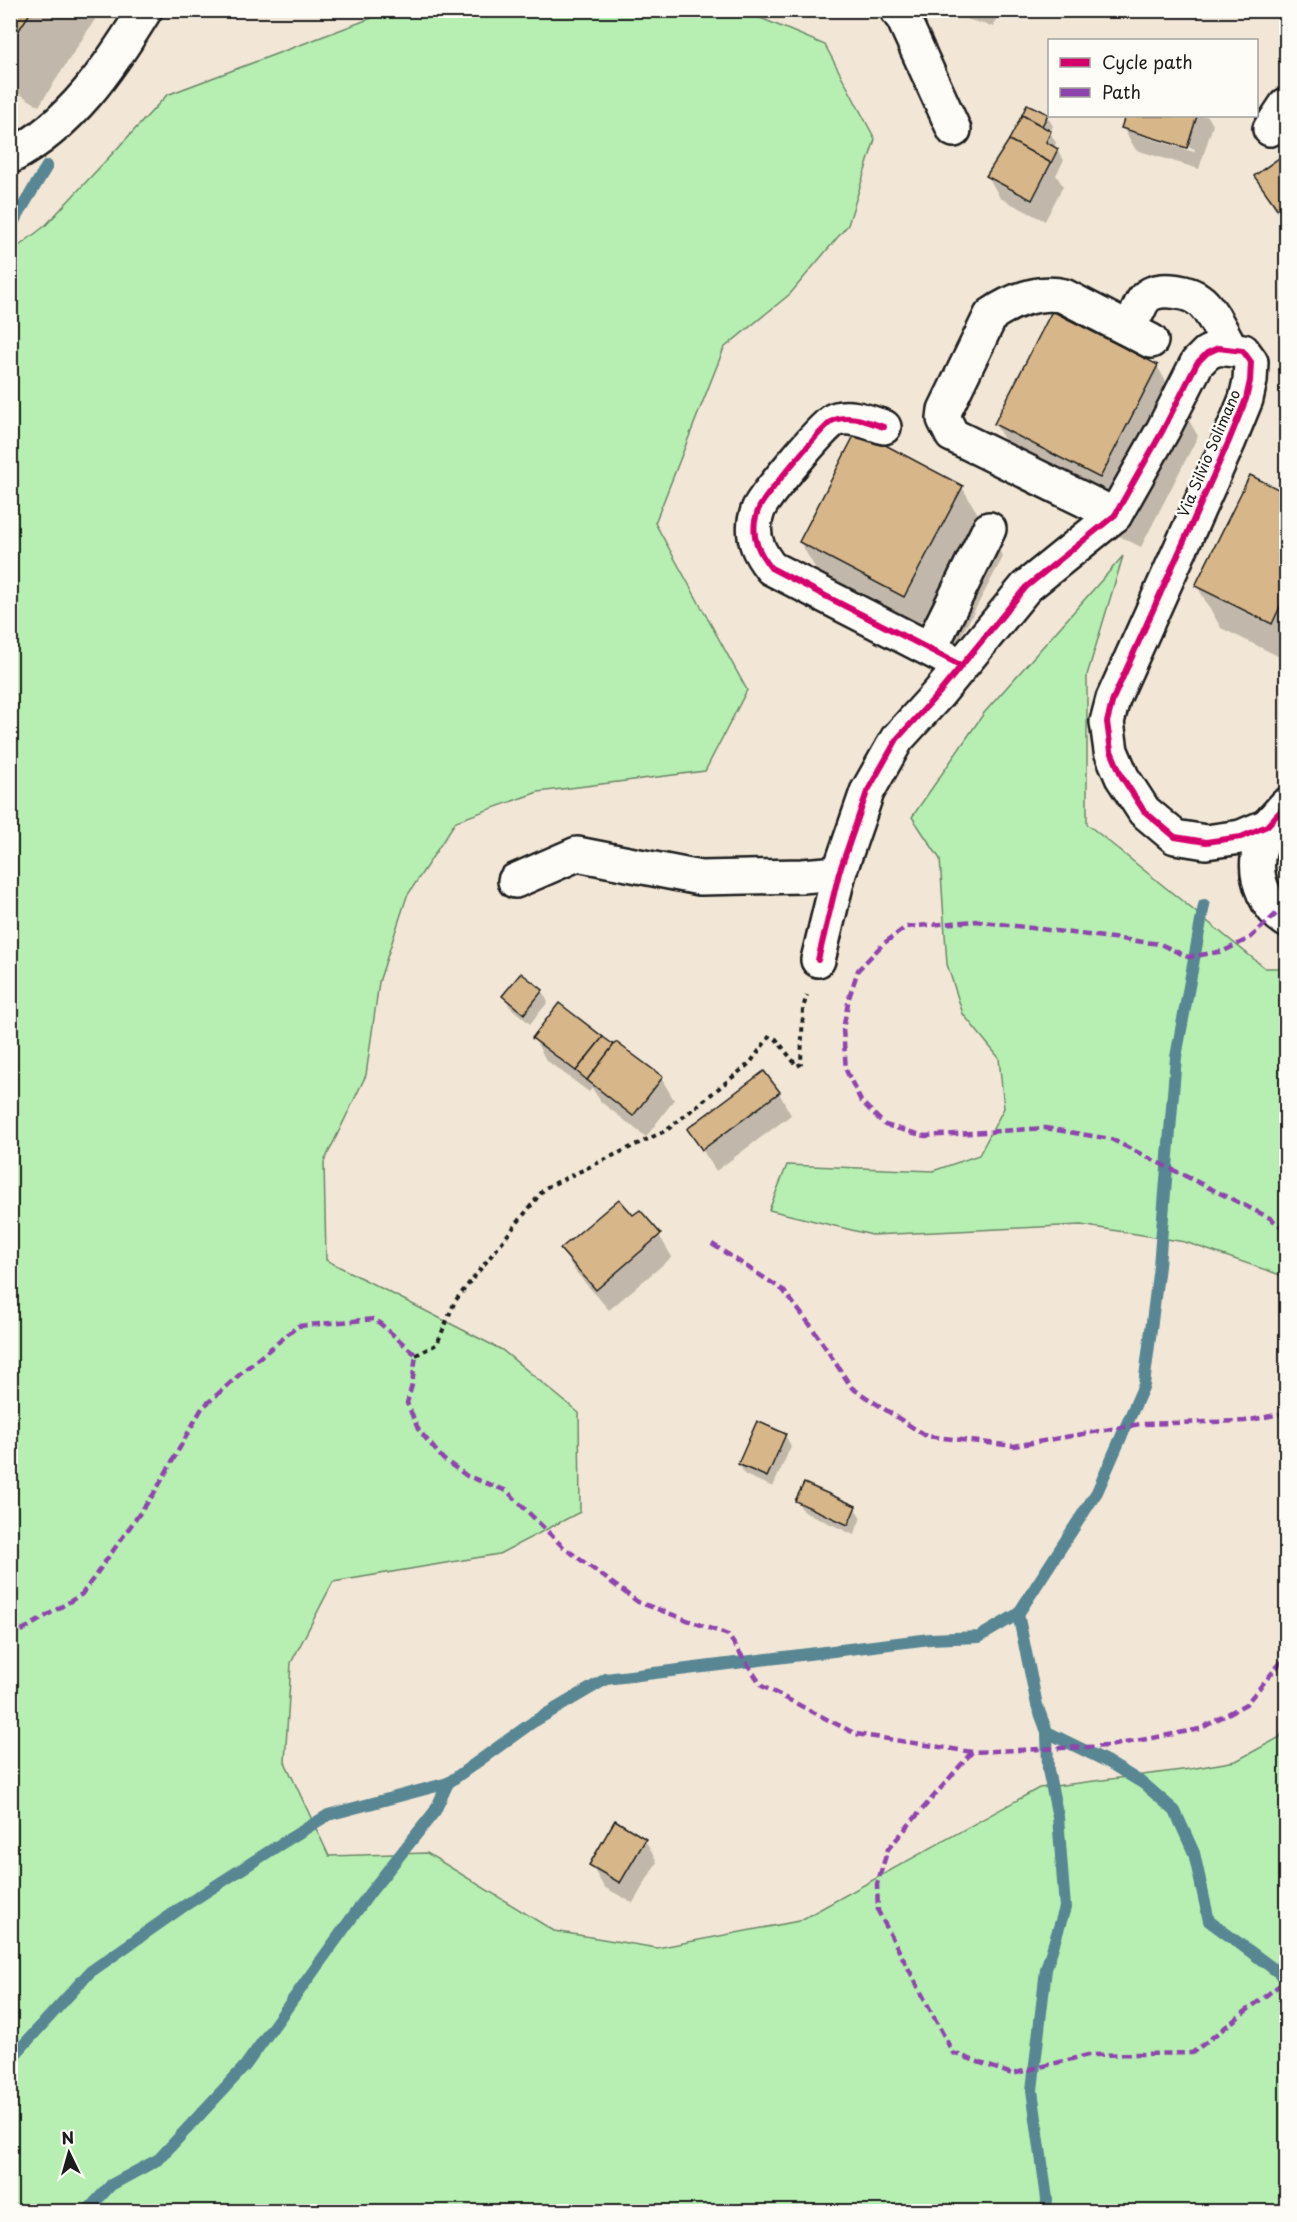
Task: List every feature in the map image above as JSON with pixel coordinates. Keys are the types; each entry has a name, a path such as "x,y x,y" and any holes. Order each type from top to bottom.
{"street":[{"path":"10,157 21,152 63,120 113,62 145,10"},
{"path":"897,10 903,18 954,130"},
{"path":"1138,311 1143,299 1152,293 1166,291 1183,293 1200,300 1231,348"},
{"path":"1115,515 952,435 944,419 945,410 991,315 1002,307 1034,296 1052,293 1064,296 1151,341"},
{"path":"818,960 839,873 867,792 897,739 1026,587 1115,515 1163,430 1197,363 1207,353 1218,348 1231,348"},
{"name":"Via Silvio Solimano","path":"1231,348 1243,351 1251,362 1246,399 1113,699 1107,722 1111,751 1122,777 1144,810 1175,837 1206,842 1241,837 1277,816"},
{"path":"884,427 849,417 833,420 817,434 759,507 755,523 755,538 759,552 771,568 960,665"},
{"path":"930,649 988,530"},
{"path":"1277,816 1257,859 1259,881 1276,914 1287,920"},
{"path":"514,881 577,854 700,878 839,873"}],"path":[{"path":"416,1355 437,1344 455,1301 545,1188 667,1130 750,1064 769,1037 776,1039 797,1066 801,1064 803,1008 818,960"}],"green space":[{"path":"393,10 744,11 825,45 875,139 848,225 790,294 724,348 655,523 747,690 705,771 538,792 456,821 407,896 379,982 366,1075 324,1162 326,1260 502,1350 579,1413 580,1512 499,1554 333,1582 291,1663 285,1762 329,1856 427,1853 554,1931 657,1948 799,1921 1039,1788 1236,1761 1280,1737 1286,1726 1286,2211 11,2211 11,252 45,226 167,95"},
{"path":"1123,556 1087,675 1087,824 1265,968 1286,968 1286,1277 1185,1242 1081,1225 872,1235 769,1210 787,1165 933,1171 979,1155 1004,1108 999,1058 963,1014 947,964 940,859 912,817 984,713"}],"building":[{"path":"10,10 32,10 10,44"},
{"path":"1027,104 1048,114 1042,126 1022,115"},
{"path":"1022,115 1051,131 1046,142 1058,149 1051,163 1009,140"},
{"path":"1125,117 1197,117 1187,148 1121,128"},
{"path":"1009,140 1051,163 1032,200 986,176"},
{"path":"1286,153 1286,221 1254,176"},
{"path":"1052,311 1158,365 1100,478 994,424"},
{"path":"857,430 963,486 904,597 799,542"},
{"path":"1250,475 1286,493 1286,594 1272,624 1195,586"},
{"path":"521,973 543,990 524,1014 502,996"},
{"path":"559,1003 603,1037 576,1071 532,1038"},
{"path":"603,1037 614,1045 587,1080 576,1071"},
{"path":"616,1042 663,1077 633,1116 587,1080"},
{"path":"764,1071 780,1092 702,1150 687,1129"},
{"path":"619,1199 633,1215 640,1210 661,1234 596,1290 560,1249"},
{"path":"757,1421 786,1434 767,1477 738,1464"},
{"path":"804,1483 856,1506 848,1525 795,1501"},
{"path":"615,1820 646,1839 620,1883 589,1865"}],"waterway":[{"path":"10,228 47,166"},
{"path":"10,2060 90,1972 181,1908 276,1847 328,1815 448,1783 533,1722 606,1679 930,1639 979,1637 1018,1614 1097,1492 1144,1385 1159,1266 1176,1057 1204,905"},
{"path":"1018,1614 1037,1705 1047,1732 1048,1770 1058,1817 1065,1908 1046,1969 1032,2090 1047,2199 1046,2212"},
{"path":"1047,1732 1108,1762 1144,1784 1175,1811 1194,1853 1209,1921 1286,1978"},
{"path":"86,2212 111,2185 159,2159 245,2066 369,1894 435,1811 448,1783"}],"marked path":[{"path":"1276,914 1250,938 1224,951 1188,957 1160,944 976,921 906,927 883,944 858,970 849,998 843,1029 846,1070 861,1101 885,1125 925,1136 1045,1128 1111,1139 1270,1218 1286,1230"},
{"path":"712,1244 783,1290 811,1326 852,1388 926,1436 1014,1446 1140,1424 1245,1421 1286,1413"},
{"path":"10,1271 13,1267"},
{"path":"10,1638 82,1594 155,1492 202,1408 247,1368 298,1326 375,1319 416,1355 407,1403 418,1429 443,1459 467,1476 507,1491 562,1546 638,1602 728,1635 762,1686 856,1734 972,1752 1109,1746 1200,1729 1246,1704 1282,1661 1286,1648"},
{"path":"972,1752 888,1849 877,1884 878,1911 953,2053 1012,2074 1088,2055 1192,2053 1286,1982"}],"cycle path":[{"path":"818,960 839,873 867,792 897,739 939,693 1026,587 1115,515 1163,430 1197,363 1207,353 1218,348 1243,351 1251,362 1246,399 1113,699 1107,722 1111,751 1122,777 1144,811 1175,837 1206,842 1241,837 1267,826 1286,805"},
{"path":"884,427 859,419 846,418 840,418 828,424 795,461 759,508 754,528 756,541 760,552 771,568 960,665"}]}
